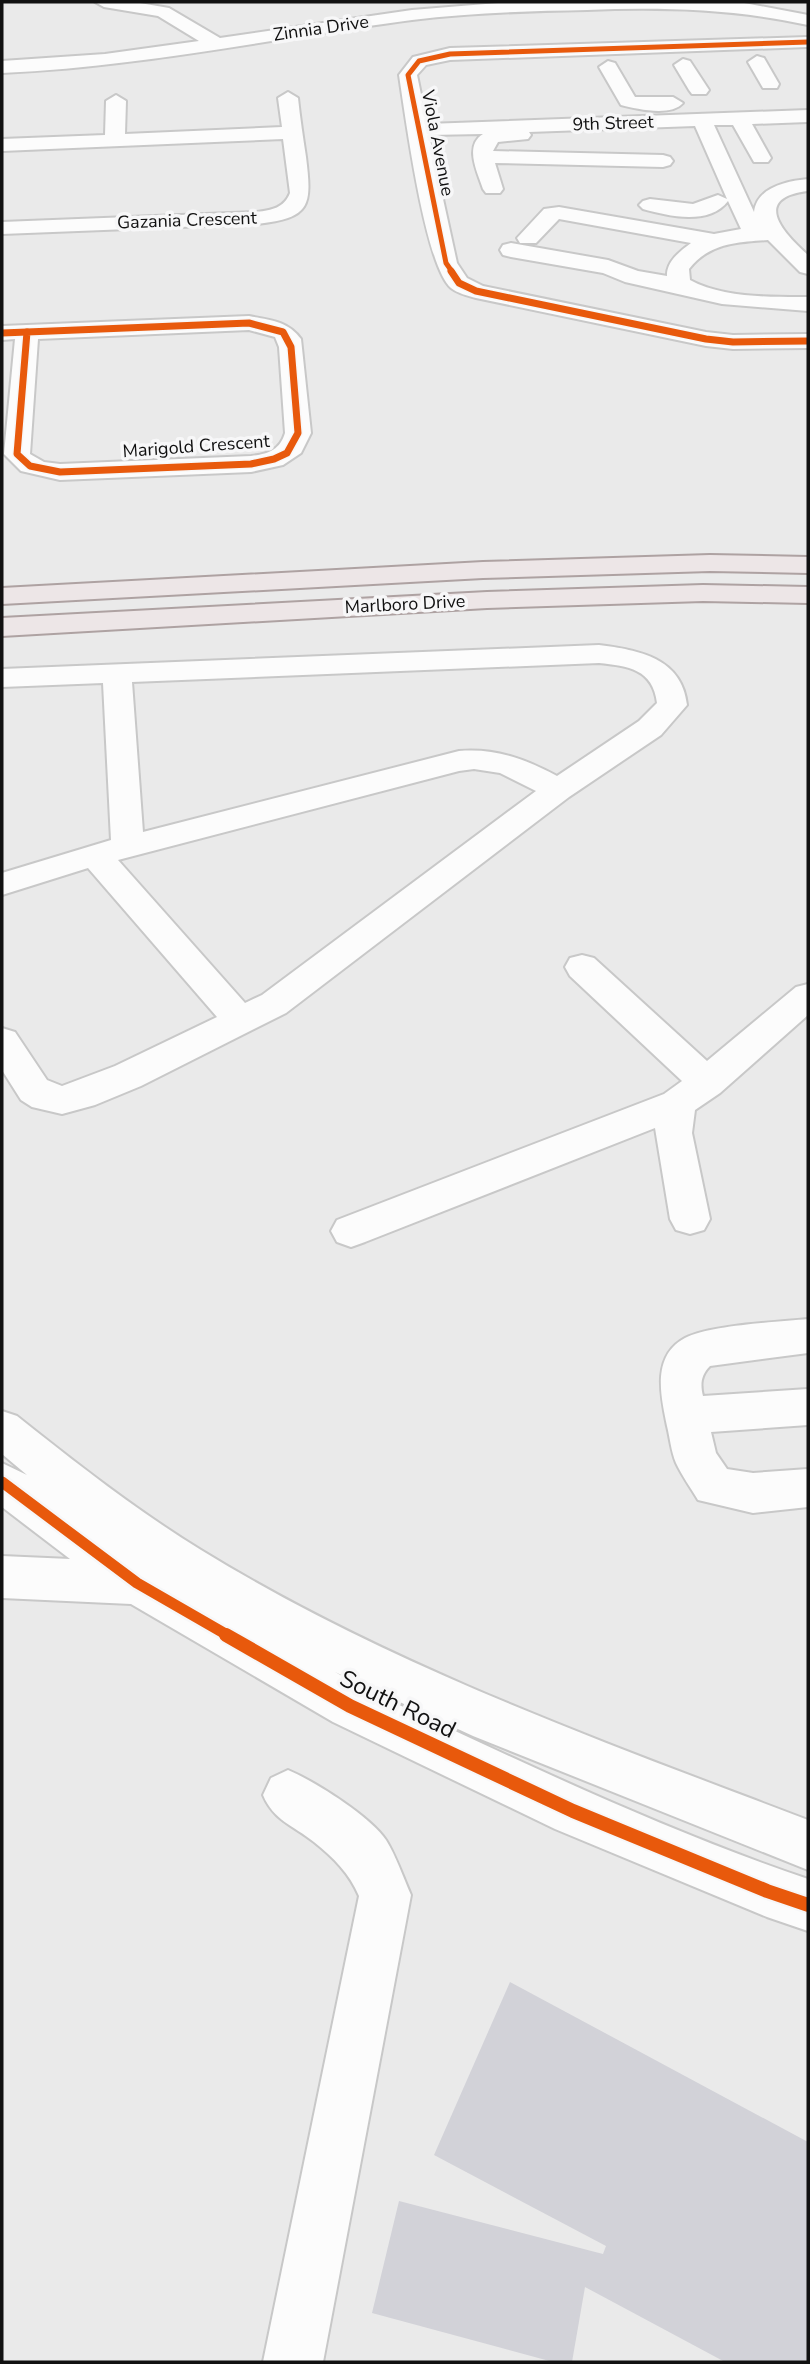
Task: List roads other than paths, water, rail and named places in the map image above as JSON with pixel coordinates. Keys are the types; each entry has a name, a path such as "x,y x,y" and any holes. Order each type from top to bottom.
{"main road":[{"name":"Marlboro Drive","path":"2,597 496,569 710,563 808,565"},
{"name":"Marlboro Drive","path":"3,627 500,600 702,593 808,595"}],"street":[{"path":"104,2 163,12 215,43"},
{"path":"385,2 413,15"},
{"name":"Zinnia Drive","path":"2,67 113,58 413,15 500,7 696,2 763,9 808,20"},
{"name":"Viola Avenue","path":"808,42 435,56 414,64 408,75 417,130 446,262 458,283 476,291 706,339 733,342 808,341"},
{"path":"770,85 749,63 808,60"},
{"path":"706,64 606,63 625,99 633,103 808,98"},
{"path":"683,65 699,90"},
{"name":"Gazania Crescent","path":"2,228 277,215 293,208 299,193 288,98"},
{"path":"115,140 116,101"},
{"name":"9th Street","path":"417,130 808,116"},
{"path":"739,118 761,158"},
{"path":"693,120 718,201 719,238"},
{"path":"693,120 764,234 808,267"},
{"path":"646,122 681,211"},
{"path":"2,145 292,132"},
{"path":"493,190 483,158 659,152"},
{"path":"764,234 765,204 777,193 806,187"},
{"path":"632,201 681,211 703,211 718,201"},
{"path":"764,234 719,238 559,213 552,214 519,244 608,267 633,277 753,301 808,304"},
{"path":"684,286 680,281 678,268 694,250 719,238"},
{"name":"Marigold Crescent","path":"2,333 238,322 275,328 289,339 298,433 296,442 281,458 251,464 60,472 34,468 20,460 18,454 27,332"},
{"path":"2,678 599,654 638,660 661,674 672,695 672,705 663,716 558,790 274,1004 128,1076 82,1095 62,1100 45,1097 34,1090 2,1041"},
{"path":"117,672 128,847"},
{"path":"2,884 96,855 467,760 492,759 510,763 558,790"},
{"path":"96,855 240,1020"},
{"path":"582,967 692,1093"},
{"path":"351,1231 485,1182 692,1093 808,996"},
{"path":"690,1219 673,1133 692,1093"},
{"path":"808,1336 755,1340 698,1351 684,1365 680,1387 696,1458 714,1486 753,1493 808,1488"},
{"path":"686,1415 808,1407"},
{"name":"South Road","path":"8,1467 137,1583 350,1706 573,1811 767,1891 808,1905"},
{"name":"South Road","path":"8,1467 133,1534 328,1646 560,1749 808,1844"},
{"path":"2,1577 137,1583"},
{"path":"288,1795 331,1824 367,1856 385,1895 293,2362"}]}
